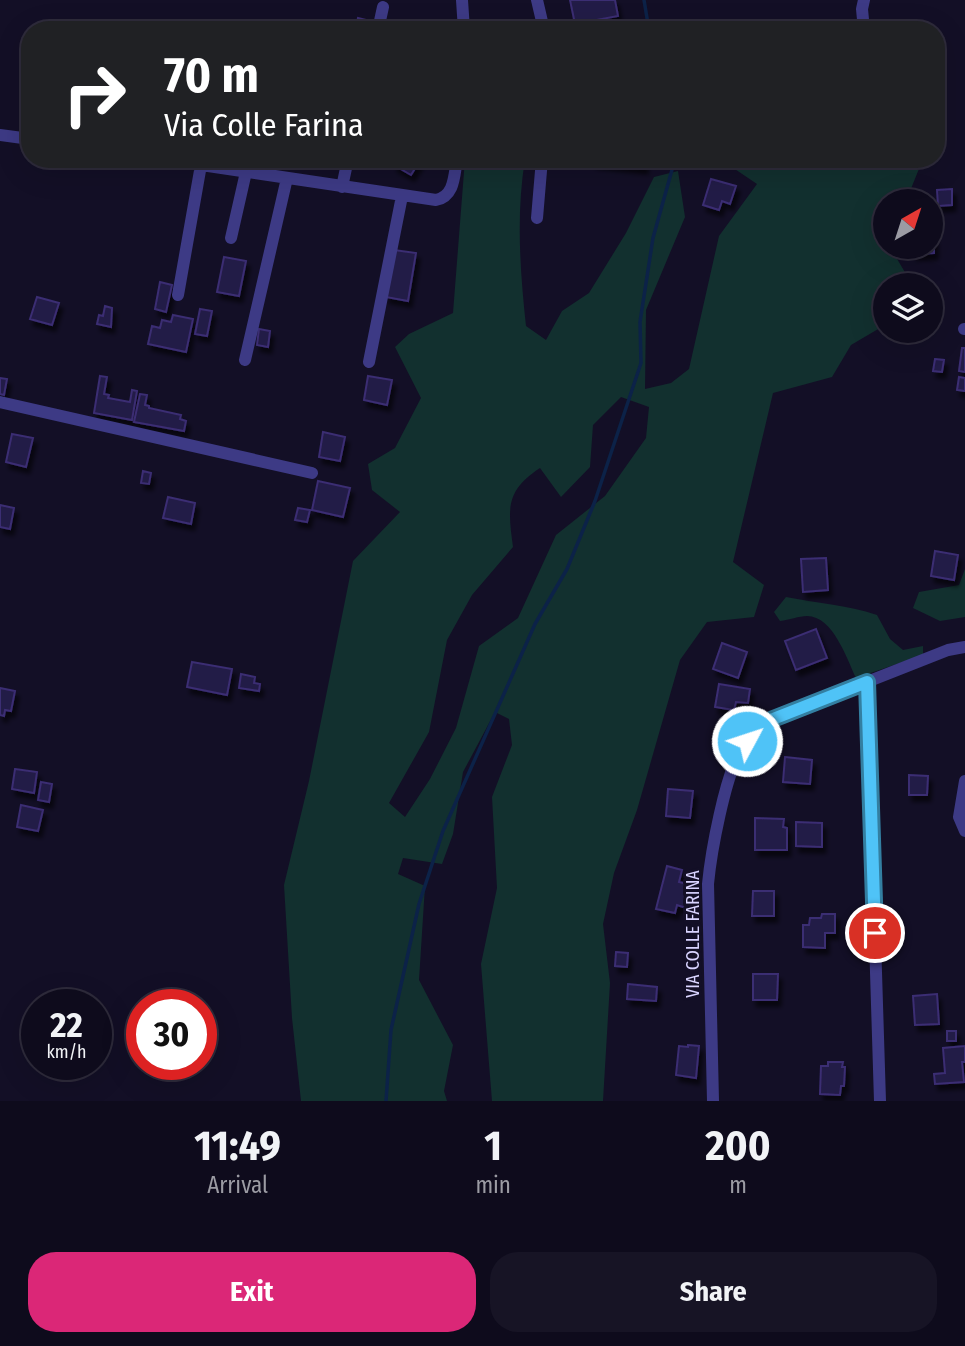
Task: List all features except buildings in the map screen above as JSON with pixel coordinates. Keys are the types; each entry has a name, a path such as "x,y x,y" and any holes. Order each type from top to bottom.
{"street":[{"path":"462,0 463,21"},
{"path":"537,0 542,21"},
{"path":"863,21 864,0"},
{"path":"380,21 383,7"},
{"path":"0,135 21,138"},
{"path":"178,295 200,168"},
{"path":"220,168 431,200 446,197 451,190 455,168"},
{"path":"342,187 346,168"},
{"path":"537,218 541,168"},
{"path":"231,238 246,172"},
{"path":"245,360 287,178"},
{"path":"369,362 402,196"},
{"path":"0,402 312,473"},
{"name":"VIA COLLE FARINA","path":"713,1101 708,884 710,862 734,764 747,741 773,719 948,650 965,647"},
{"path":"867,682 880,1101"},
{"path":"964,830 959,817 965,781"}],"green space":[{"path":"464,168 524,168 520,242 526,326 546,340 562,311 589,293 626,233 654,177 678,171 685,217 646,310 645,389 671,383 689,369 719,236 757,184 733,168 919,168 911,189 873,189 873,259 897,259 905,273 873,273 873,332 851,345 832,377 773,393 733,562 764,585 754,617 707,622 680,660 637,810 614,873 603,924 610,983 603,1101 492,1101 481,964 497,888 492,797 512,745 509,719 495,712 463,772 453,834 442,864 403,858 398,874 425,886 419,980 453,1045 444,1091 447,1101 301,1101 292,1018 284,885 309,781 353,561 400,512 372,490 368,464 395,448 421,398 395,347 409,334 453,313","holes":["621,397 649,407 646,438 605,496 556,535 518,618 479,646 456,728 430,779 405,817 389,803 429,732 447,640 472,595 513,547 510,511 515,493 520,485 540,468 561,497 590,467 593,425"]},
{"path":"965,569 965,617 940,621 913,608 919,592 959,585"},
{"path":"786,597 843,606 877,615 890,639 903,650 923,646 923,655 856,678 838,640 824,623 807,616 780,621 774,612"}],"waterway":[{"path":"644,0 648,21"},
{"path":"386,1101 391,1030 419,904 443,831 535,624 567,569 595,501 641,363 640,322 653,238 672,168"}],"route":[{"path":"747,741 773,719 867,682 875,933"}]}
